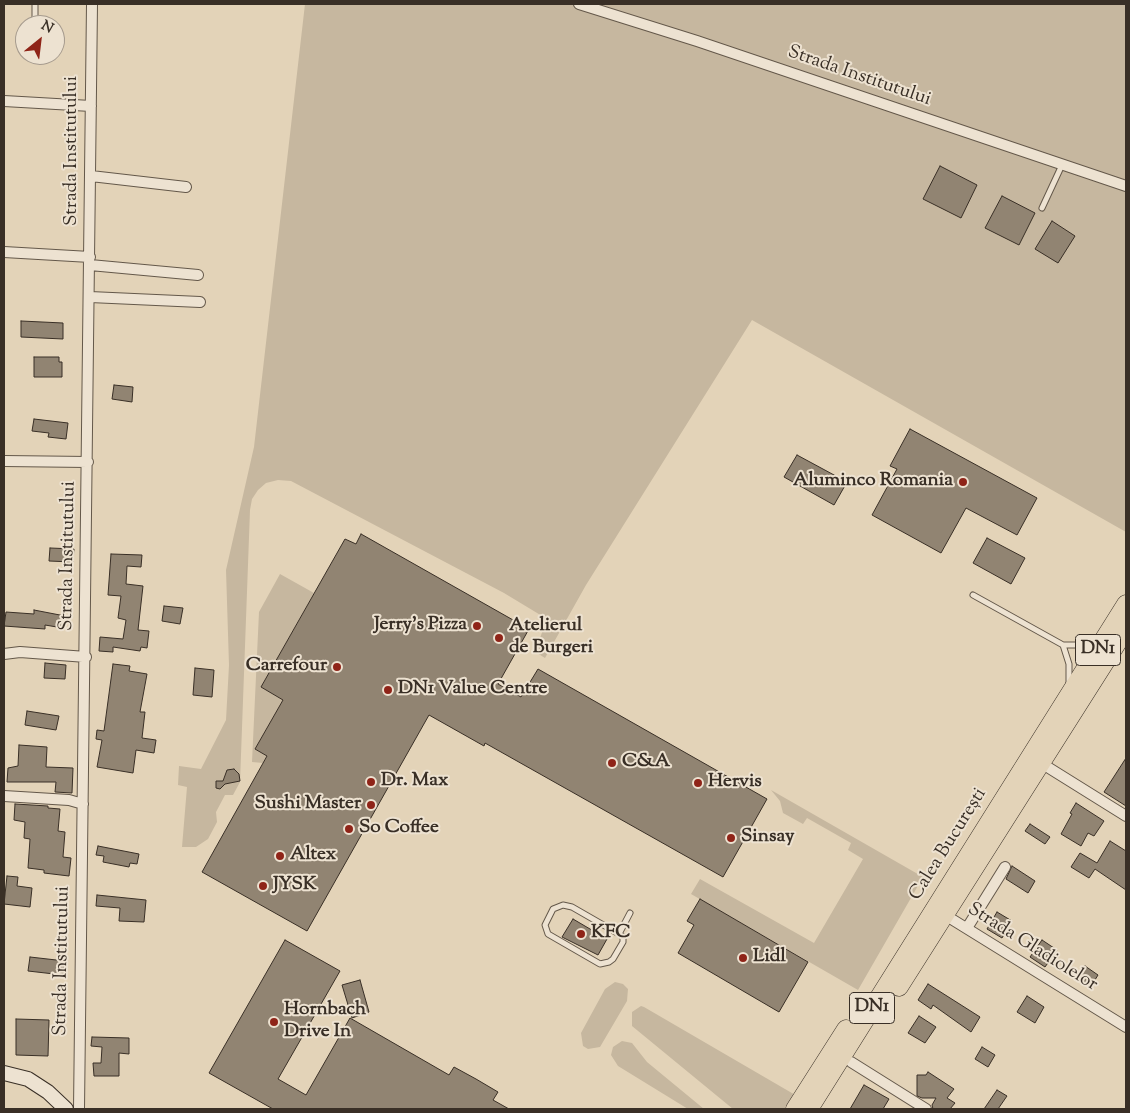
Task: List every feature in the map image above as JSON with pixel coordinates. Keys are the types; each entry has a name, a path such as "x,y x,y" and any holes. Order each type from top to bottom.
{"highway":[{"name":"Calea București","path":"823,1109 1069,695 1126,604"},
{"name":"Calea București","path":"810,1109 940,910 1041,763 1126,629"},
{"path":"795,1109 827,1057 914,928 940,910"}],"main road":[{"path":"4,1073 19,1076 33,1082 66,1109"}],"street":[{"name":"Strada Institutului","path":"79,1109 82,804 86,657 92,4"},
{"name":"Strada Institutului","path":"579,4 697,41 1126,186"},
{"path":"4,101 91,106"},
{"path":"90,176 186,187"},
{"path":"4,252 198,275"},
{"path":"90,297 200,302"},
{"path":"4,461 88,462"},
{"path":"4,654 20,652 86,657"},
{"path":"1041,763 1126,816"},
{"path":"4,796 69,800 82,804"},
{"path":"967,928 1005,867"},
{"name":"Strada Gladiolelor","path":"940,910 1126,1027"},
{"path":"852,1062 926,1109"}],"lane":[{"path":"1042,208 1062,165"},
{"path":"973,595 1063,645 1088,645 1107,635"},
{"path":"1063,645 1069,664 1069,695"},
{"path":"563,905 572,907 619,934 623,937 623,942 614,959 600,964 548,934 545,925 553,909 563,905"},
{"path":"619,934 630,913"}],"shaded area":[{"path":"305,4 1126,4 1126,532 752,320 586,585 545,658 537,653 547,619 504,593 291,481 278,480 266,483 258,490 252,499 250,510 240,782 233,795 225,795 216,812 217,822 208,839 196,847 182,847 187,787 178,785 179,766 201,769 226,720 229,665 226,570 254,447"},
{"path":"280,574 314,593 261,687 283,700 255,749 267,756 263,763 252,762 259,612"},
{"path":"771,790 923,877 858,990 691,894 700,879 814,943 863,859 848,850 851,843 807,818 803,824 783,813 780,801"},
{"path":"615,982 623,984 628,989 627,1001 600,1047 588,1049 583,1046 581,1033 605,989"},
{"path":"641,1006 797,1096 787,1109 733,1109 632,1026 632,1012"},
{"path":"622,1041 632,1043 647,1062 704,1109 688,1109 618,1066 611,1055 613,1047"}],"building":[{"path":"940,166 977,185 961,218 923,199"},
{"path":"1002,196 1035,213 1019,245 985,228"},
{"path":"1052,221 1075,236 1058,263 1035,249"},
{"path":"21,321 63,323 63,339 21,337"},
{"path":"34,357 59,357 59,362 62,362 62,377 34,377"},
{"path":"114,385 133,387 132,402 112,399"},
{"path":"34,419 68,423 66,439 48,437 49,433 32,431"},
{"path":"910,429 1037,498 1017,535 966,508 941,553 872,515 897,469 890,466"},
{"path":"797,455 847,482 834,505 784,477"},
{"path":"361,534 529,629 498,684 521,697 538,669 767,799 723,877 485,743 484,746 429,715 307,931 202,872 267,756 255,749 283,700 261,687 345,539 356,544"},
{"path":"987,538 1025,558 1011,584 973,563"},
{"path":"50,548 74,549 73,562 49,561"},
{"path":"111,554 142,555 141,567 127,566 126,584 143,586 138,630 149,631 147,648 141,647 140,651 113,647 113,652 99,651 100,637 123,639 126,620 118,618 121,596 108,595"},
{"path":"164,606 183,608 180,624 162,621"},
{"path":"34,610 65,616 63,628 45,625 45,629 4,626 6,612 34,614"},
{"path":"45,663 66,665 65,679 44,678"},
{"path":"113,664 130,666 129,671 147,674 140,712 145,712 142,738 156,740 154,753 136,750 133,773 97,767 102,740 96,739 97,730 104,731"},
{"path":"195,668 214,670 212,697 193,695"},
{"path":"27,711 59,716 56,730 25,725"},
{"path":"19,745 47,747 46,767 73,768 72,793 55,792 56,782 7,782 8,768 18,766"},
{"path":"1126,758 1126,806 1104,792"},
{"path":"234,769 239,774 240,781 225,784 220,789 216,788 216,781 223,781 227,770"},
{"path":"1076,803 1104,821 1094,836 1088,833 1081,846 1061,834"},
{"path":"15,804 48,806 48,808 60,809 58,831 65,832 63,857 71,858 69,876 44,873 44,870 28,868 30,839 24,838 25,822 14,820"},
{"path":"1030,824 1050,837 1045,844 1025,831"},
{"path":"1110,841 1126,851 1126,890 1095,869 1089,878 1071,867 1080,853 1097,863"},
{"path":"98,846 139,854 137,864 130,863 129,867 103,862 104,856 96,855"},
{"path":"1012,866 1035,881 1028,893 1006,879"},
{"path":"7,876 18,877 17,886 32,888 30,907 4,904"},
{"path":"97,895 146,900 144,922 119,921 120,908 96,906"},
{"name":"Lidl","path":"700,899 808,962 779,1012 678,953 694,925 687,921"},
{"path":"997,912 1012,921 1002,938 987,929"},
{"name":"KFC","path":"573,919 607,939 598,955 562,937"},
{"path":"285,940 340,971 278,1079 306,1095 350,1018 449,1075 454,1067 476,1079 498,1092 493,1100 509,1109 273,1109 209,1073"},
{"path":"1042,940 1057,950 1045,967 1030,957"},
{"path":"30,957 65,961 63,975 28,971"},
{"path":"1085,966 1098,975 1090,988 1077,979"},
{"path":"360,980 369,1012 352,1018 342,985"},
{"path":"928,984 980,1017 971,1032 933,1005 931,1009 918,1000"},
{"path":"1027,996 1044,1007 1035,1023 1017,1012"},
{"path":"919,1016 936,1027 925,1043 908,1033"},
{"path":"16,1019 49,1020 48,1056 16,1055"},
{"path":"92,1037 129,1038 129,1054 119,1053 119,1076 94,1076 93,1063 101,1063 102,1047 91,1046"},
{"path":"982,1047 995,1055 988,1067 975,1059"},
{"path":"928,1072 954,1089 947,1098 955,1103 950,1109 933,1109 932,1105 936,1098 917,1096 917,1075 926,1075"},
{"path":"864,1085 889,1099 883,1109 850,1109"},
{"path":"997,1090 1007,1096 998,1109 984,1109"}],"place":[{"name":"Aluminco Romania","path":"963,482"},
{"name":"Jerry's Pizza","path":"477,626"},
{"name":"Atelierul de Burgeri","path":"499,638"},
{"name":"Carrefour","path":"337,667"},
{"name":"DN1 Value Centre","path":"388,690"},
{"name":"C&A","path":"612,763"},
{"name":"Dr. Max","path":"371,782"},
{"name":"Hervis","path":"698,783"},
{"name":"Sushi Master","path":"371,805"},
{"name":"So Coffee","path":"349,829"},
{"name":"Sinsay","path":"731,838"},
{"name":"Altex","path":"280,856"},
{"name":"JYSK","path":"263,886"},
{"name":"KFC","path":"581,934"},
{"name":"Lidl","path":"743,958"},
{"name":"Hornbach Drive In","path":"274,1022"}]}
